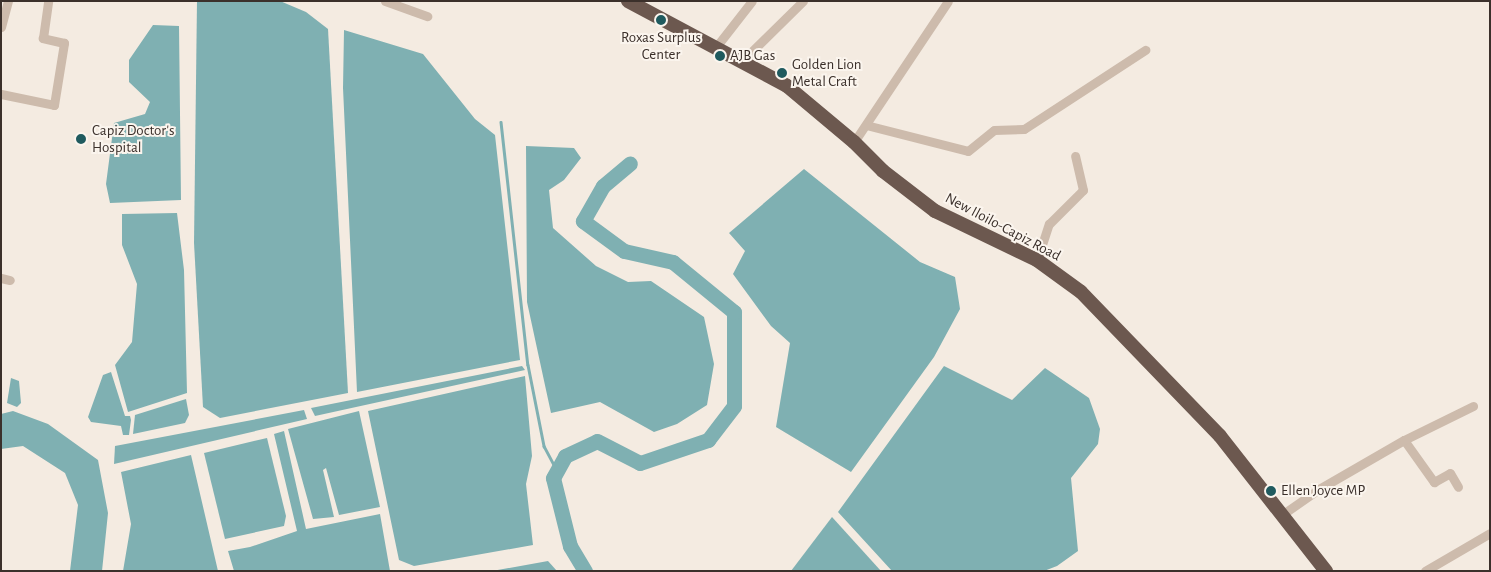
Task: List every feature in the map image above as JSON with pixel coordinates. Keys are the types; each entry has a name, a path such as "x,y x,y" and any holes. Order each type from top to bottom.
{"highway":[{"name":"New Iloilo-Capiz Road","path":"628,1 716,48 743,60 787,86 854,142 883,171 935,211 1037,260 1081,292 1144,354 1220,436 1326,571"}],"street":[{"path":"1,27 8,1"},
{"path":"1,94 54,105 64,43 43,38 48,1"},
{"path":"385,1 427,16"},
{"path":"716,48 752,1"},
{"path":"743,60 802,1"},
{"path":"854,142 948,1"},
{"path":"866,125 968,150 994,130 1024,129 1145,50"},
{"path":"1037,260 1049,224 1083,190 1075,156"},
{"path":"1283,514 1319,489 1404,440 1473,406"},
{"path":"1404,440 1434,482 1450,473 1458,487"},
{"path":"1424,571 1490,533"}],"water":[{"path":"197,1 280,1 306,12 328,29 348,393 220,418 203,407 194,243"},
{"path":"153,25 179,26 181,200 110,203 106,184 114,123 145,114 150,102 129,82 129,60"},
{"path":"344,30 423,54 475,119 495,135 520,360 357,392 343,88"},
{"path":"526,146 574,148 581,158 564,180 549,190 553,228 596,266 628,282 651,281 704,317 714,364 707,405 677,424 654,432 600,402 551,413 527,302"},
{"path":"804,169 920,262 955,277 960,309 934,357 851,472 776,427 790,343 771,326 733,274 745,251 729,233"},
{"path":"177,213 184,270 187,393 128,412 115,365 132,342 137,284 122,245 122,214"},
{"path":"522,366 525,370 315,416 311,408"},
{"path":"944,366 1012,400 1045,368 1089,398 1100,429 1098,444 1071,478 1078,551 1057,566 1044,571 892,571 838,512"},
{"path":"111,372 125,416 130,416 129,435 123,435 121,426 91,422 88,417 103,375"},
{"path":"525,376 532,456 526,484 533,545 414,566 399,560 368,411"},
{"path":"11,378 19,381 21,403 17,407 7,403"},
{"path":"186,399 189,415 185,423 133,434 135,415"},
{"path":"304,410 307,419 114,464 115,446"},
{"path":"13,411 48,424 98,460 108,513 102,571 70,571 78,505 65,473 23,446 1,449 1,414"},
{"path":"359,411 380,507 339,515 326,468 323,470 334,517 313,519 288,429"},
{"path":"284,431 306,529 380,514 390,571 234,571 228,551 250,547 297,531 274,434"},
{"path":"267,438 286,516 284,526 225,539 204,453"},
{"path":"191,455 218,571 123,571 131,524 121,472"},
{"path":"832,517 881,571 791,571"},
{"path":"548,561 557,571 492,571"}],"waterway":[{"path":"501,122 528,365 544,446 557,470"},
{"path":"585,571 570,546 553,478 565,456 597,441 640,463 708,440 734,406 734,312 673,262 624,251 583,221 603,186 630,163"}],"place":[{"name":"Roxas Surplus Center","path":"661,20"},
{"name":"AJB Gas","path":"720,56"},
{"name":"Golden Lion Metal Craft","path":"782,73"},
{"name":"Capiz Doctor's Hospital","path":"81,139"},
{"name":"Ellen Joyce MP","path":"1271,491"}]}
